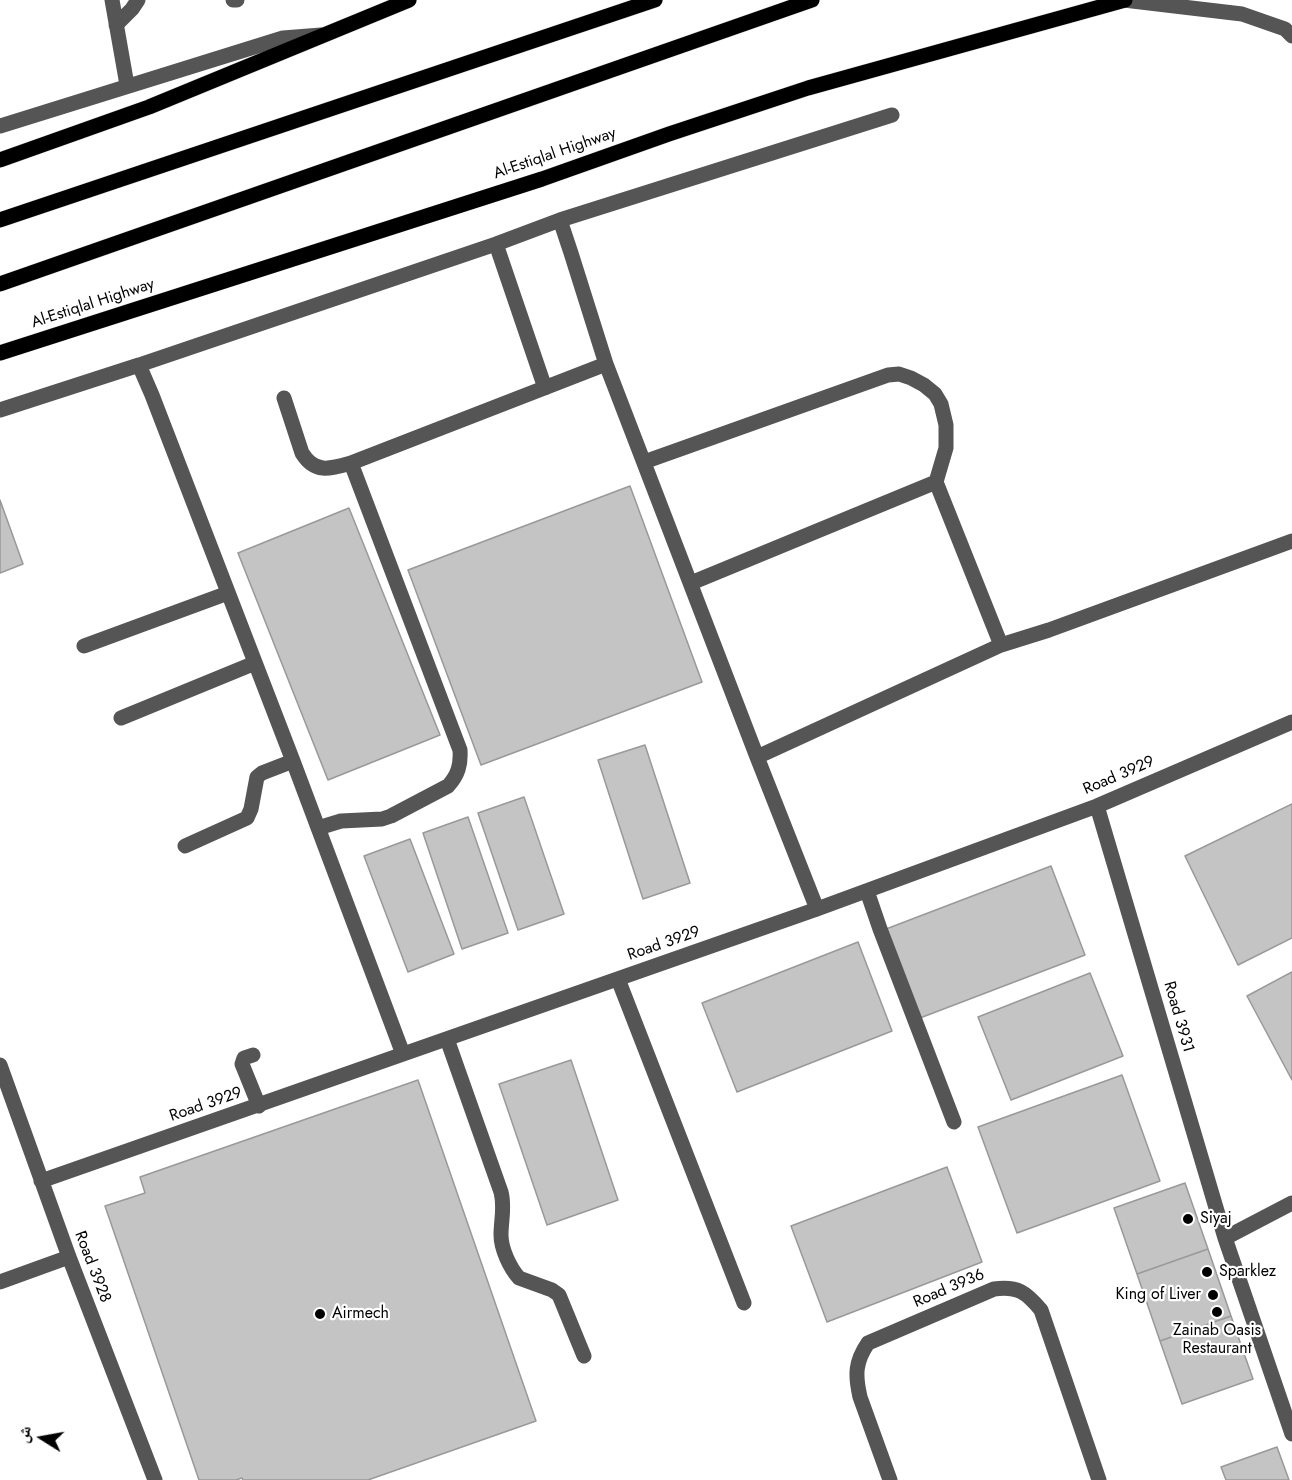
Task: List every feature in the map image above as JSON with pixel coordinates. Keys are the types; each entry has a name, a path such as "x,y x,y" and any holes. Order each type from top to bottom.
{"main road":[{"path":"0,160 149,107 409,0"},
{"path":"0,220 655,0"},
{"path":"0,284 812,0"},
{"name":"Al-Estiqlal Highway","path":"0,353 522,185 808,88 1124,0"}],"street":[{"path":"112,0 127,85"},
{"path":"116,25 138,0"},
{"path":"1124,0 1242,14 1285,29 1292,36"},
{"path":"0,126 283,38 327,34"},
{"path":"0,410 496,244 560,220 892,115"},
{"path":"560,220 606,364 817,909"},
{"path":"496,244 545,388"},
{"path":"139,364 293,761 403,1054"},
{"path":"284,398 302,453 307,461 324,469 334,468 606,364"},
{"path":"644,462 888,375 899,374 911,378 935,394 942,404 946,425 946,448 936,482 1001,645"},
{"path":"318,828 341,821 382,819 391,816 448,786 455,779 460,760 460,750 351,463"},
{"path":"691,584 936,482"},
{"path":"757,757 1001,645 1049,630 1292,541"},
{"path":"84,646 228,593"},
{"path":"121,718 255,663"},
{"name":"Road 3929","path":"41,1181 867,891 1097,806 1292,722"},
{"path":"185,846 247,818 257,777 293,761"},
{"name":"Road 3931","path":"1097,806 1225,1238 1292,1434"},
{"path":"867,891 954,1122"},
{"path":"618,979 744,1303"},
{"path":"447,1039 501,1192 504,1211 501,1235 506,1255 519,1278 552,1290 559,1295 584,1356"},
{"path":"253,1055 244,1058 242,1064 258,1106"},
{"name":"Road 3928","path":"0,1065 69,1257 155,1480"},
{"path":"1225,1238 1292,1203"},
{"path":"0,1282 69,1257"},
{"name":"Road 3936","path":"890,1480 858,1390 857,1367 861,1354 868,1343 994,1289 1007,1287 1020,1290 1041,1310 1099,1480"}],"building":[{"path":"630,486 702,682 481,765 408,570"},
{"path":"0,500 23,564 0,573"},
{"path":"349,508 440,735 328,780 238,553"},
{"path":"645,745 690,883 643,899 598,760"},
{"path":"524,797 564,914 518,930 478,813"},
{"path":"1292,804 1292,938 1238,965 1185,856"},
{"path":"468,817 508,933 462,949 423,833"},
{"path":"410,839 454,954 408,972 364,856"},
{"path":"1051,866 1085,955 920,1018 886,929"},
{"path":"858,942 892,1031 737,1092 702,1003"},
{"path":"1292,972 1292,1080 1247,996"},
{"path":"1090,973 1123,1056 1011,1100 978,1017"},
{"path":"571,1060 618,1200 547,1225 499,1084"},
{"path":"1122,1075 1160,1181 1017,1233 978,1127"},
{"name":"Airmech","path":"418,1080 536,1421 368,1480 243,1480 242,1478 199,1480 105,1206 145,1193 140,1177"},
{"path":"947,1167 982,1262 827,1322 791,1226"},
{"path":"1185,1183 1208,1249 1137,1274 1114,1208"},
{"path":"1208,1249 1231,1316 1160,1341 1137,1274"},
{"path":"1231,1316 1253,1379 1182,1404 1160,1341"},
{"path":"1277,1447 1289,1480 1226,1480 1221,1467"}],"place":[{"name":"Siyaj","path":"1188,1219"},
{"name":"Sparklez","path":"1207,1272"},
{"name":"King of Liver","path":"1213,1295"},
{"name":"Zainab Oasis Restaurant","path":"1217,1312"},
{"name":"Airmech","path":"320,1314"}]}
